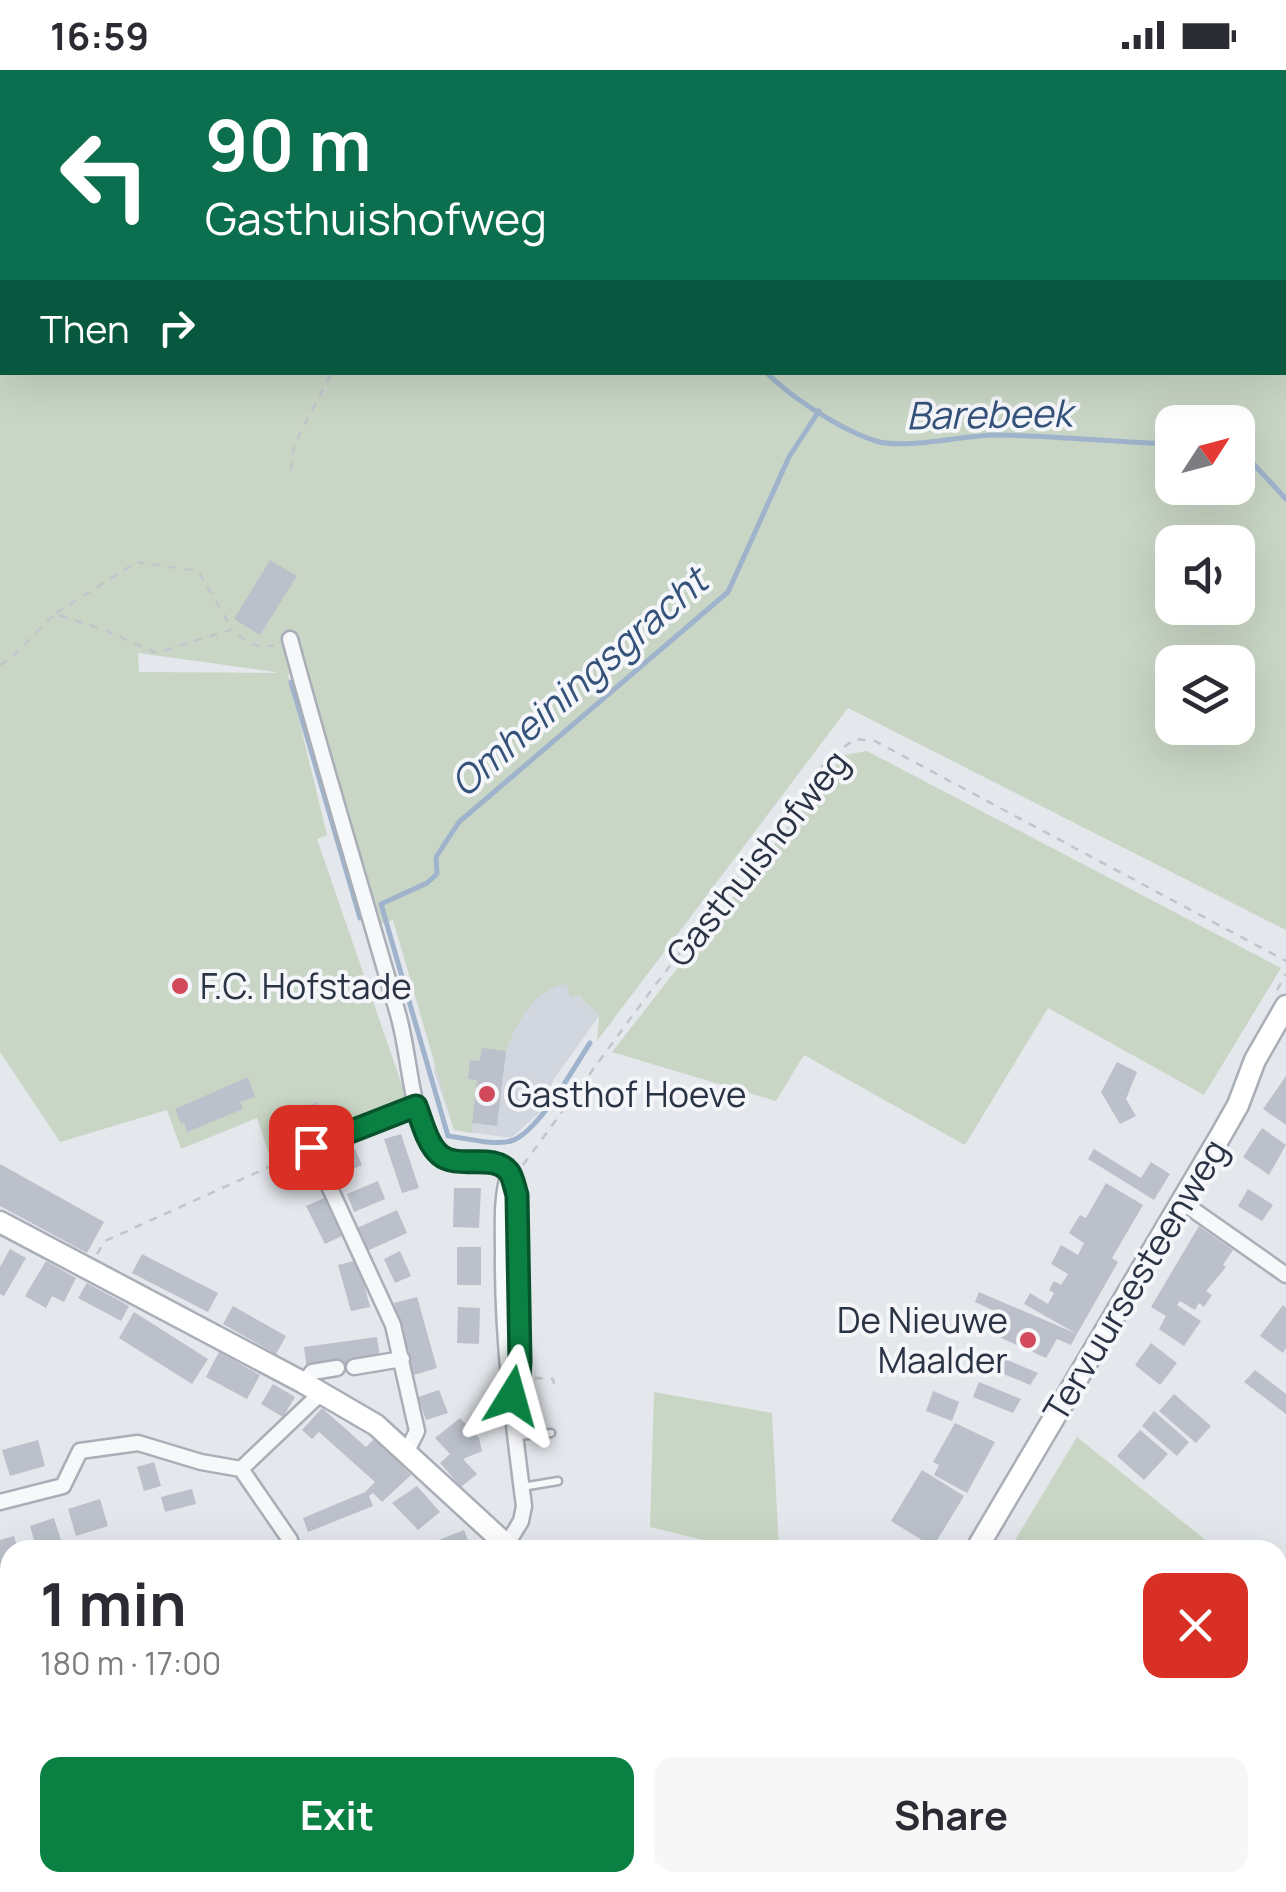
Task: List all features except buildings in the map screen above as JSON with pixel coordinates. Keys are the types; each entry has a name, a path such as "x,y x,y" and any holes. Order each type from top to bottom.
{"main road":[{"name":"Tervuursesteenweg","path":"982,1540 1238,1105 1255,1060 1286,1006"},
{"path":"0,1222 376,1424 499,1540"}],"street":[{"path":"290,639 401,1023 416,1106 430,1141 439,1155 448,1160 497,1164 509,1172 504,1190 510,1212 512,1335 519,1377 512,1396"},
{"path":"286,1159 416,1106"},
{"path":"311,1147 393,1325 417,1431 406,1451"},
{"path":"1182,1202 1286,1275"},
{"path":"511,1540 521,1521 512,1396 506,1377 512,1335"},
{"path":"354,1366 402,1359"},
{"path":"241,1469 313,1388 312,1372 337,1368"},
{"path":"0,1502 62,1486 80,1451 138,1444 241,1469 290,1540"}],"lane":[{"path":"515,1436 551,1433"},
{"path":"521,1487 558,1481"}],"path":[{"path":"291,470 294,444 330,375"},
{"path":"0,665 16,655 55,614 138,562 198,571 245,642 269,647 290,639"},
{"path":"55,614 156,652 233,629"},
{"name":"Gasthuishofweg","path":"509,1172 522,1166 546,1136 827,760 855,738 874,740 1286,961"},
{"path":"86,1270 106,1242 286,1159"},
{"path":"519,1377 553,1378 554,1384"}],"shaded area":[{"path":"455,886 566,984 570,997 578,996 600,1015 554,1079 539,1113 511,1138 454,1130 434,1072"}],"green space":[{"path":"0,375 1286,375 1286,930 848,708 597,1041 599,1015 579,996 570,997 566,984 544,993 521,1019 506,1051 470,1061 468,1079 477,1080 472,1133 454,1130 393,920 382,924 305,677 288,674 327,835 317,839 407,1100 269,1154 257,1118 181,1149 167,1110 60,1142 0,1052","holes":["138,653 275,672 139,672"]},
{"path":"867,751 1281,968 1204,1095 1048,1008 965,1145 804,1055 776,1101 612,1052 844,755"},
{"path":"654,1392 772,1413 778,1540 703,1540 650,1527"},
{"path":"1077,1437 1206,1540 1015,1540"}],"waterway":[{"name":"Barebeek","path":"769,375 818,412 876,441 918,443 997,435 1155,443"},
{"name":"Omheiningsgracht","path":"590,1043 555,1098 521,1135 497,1143 448,1136 381,904 427,883 437,874 436,857 459,822 728,592 789,457 819,411"},
{"name":"Barebeek","path":"1255,465 1286,499"},
{"path":"291,682 360,918"}],"place":[{"name":"F.C. Hofstade","path":"180,986"},
{"name":"Gasthof Hoeve","path":"487,1094"},
{"name":"De Nieuwe Maalder","path":"1028,1340"}],"route":[{"path":"311,1147 416,1106 439,1155 448,1160 497,1164 509,1172 517,1195 520,1361 512,1396"}]}
